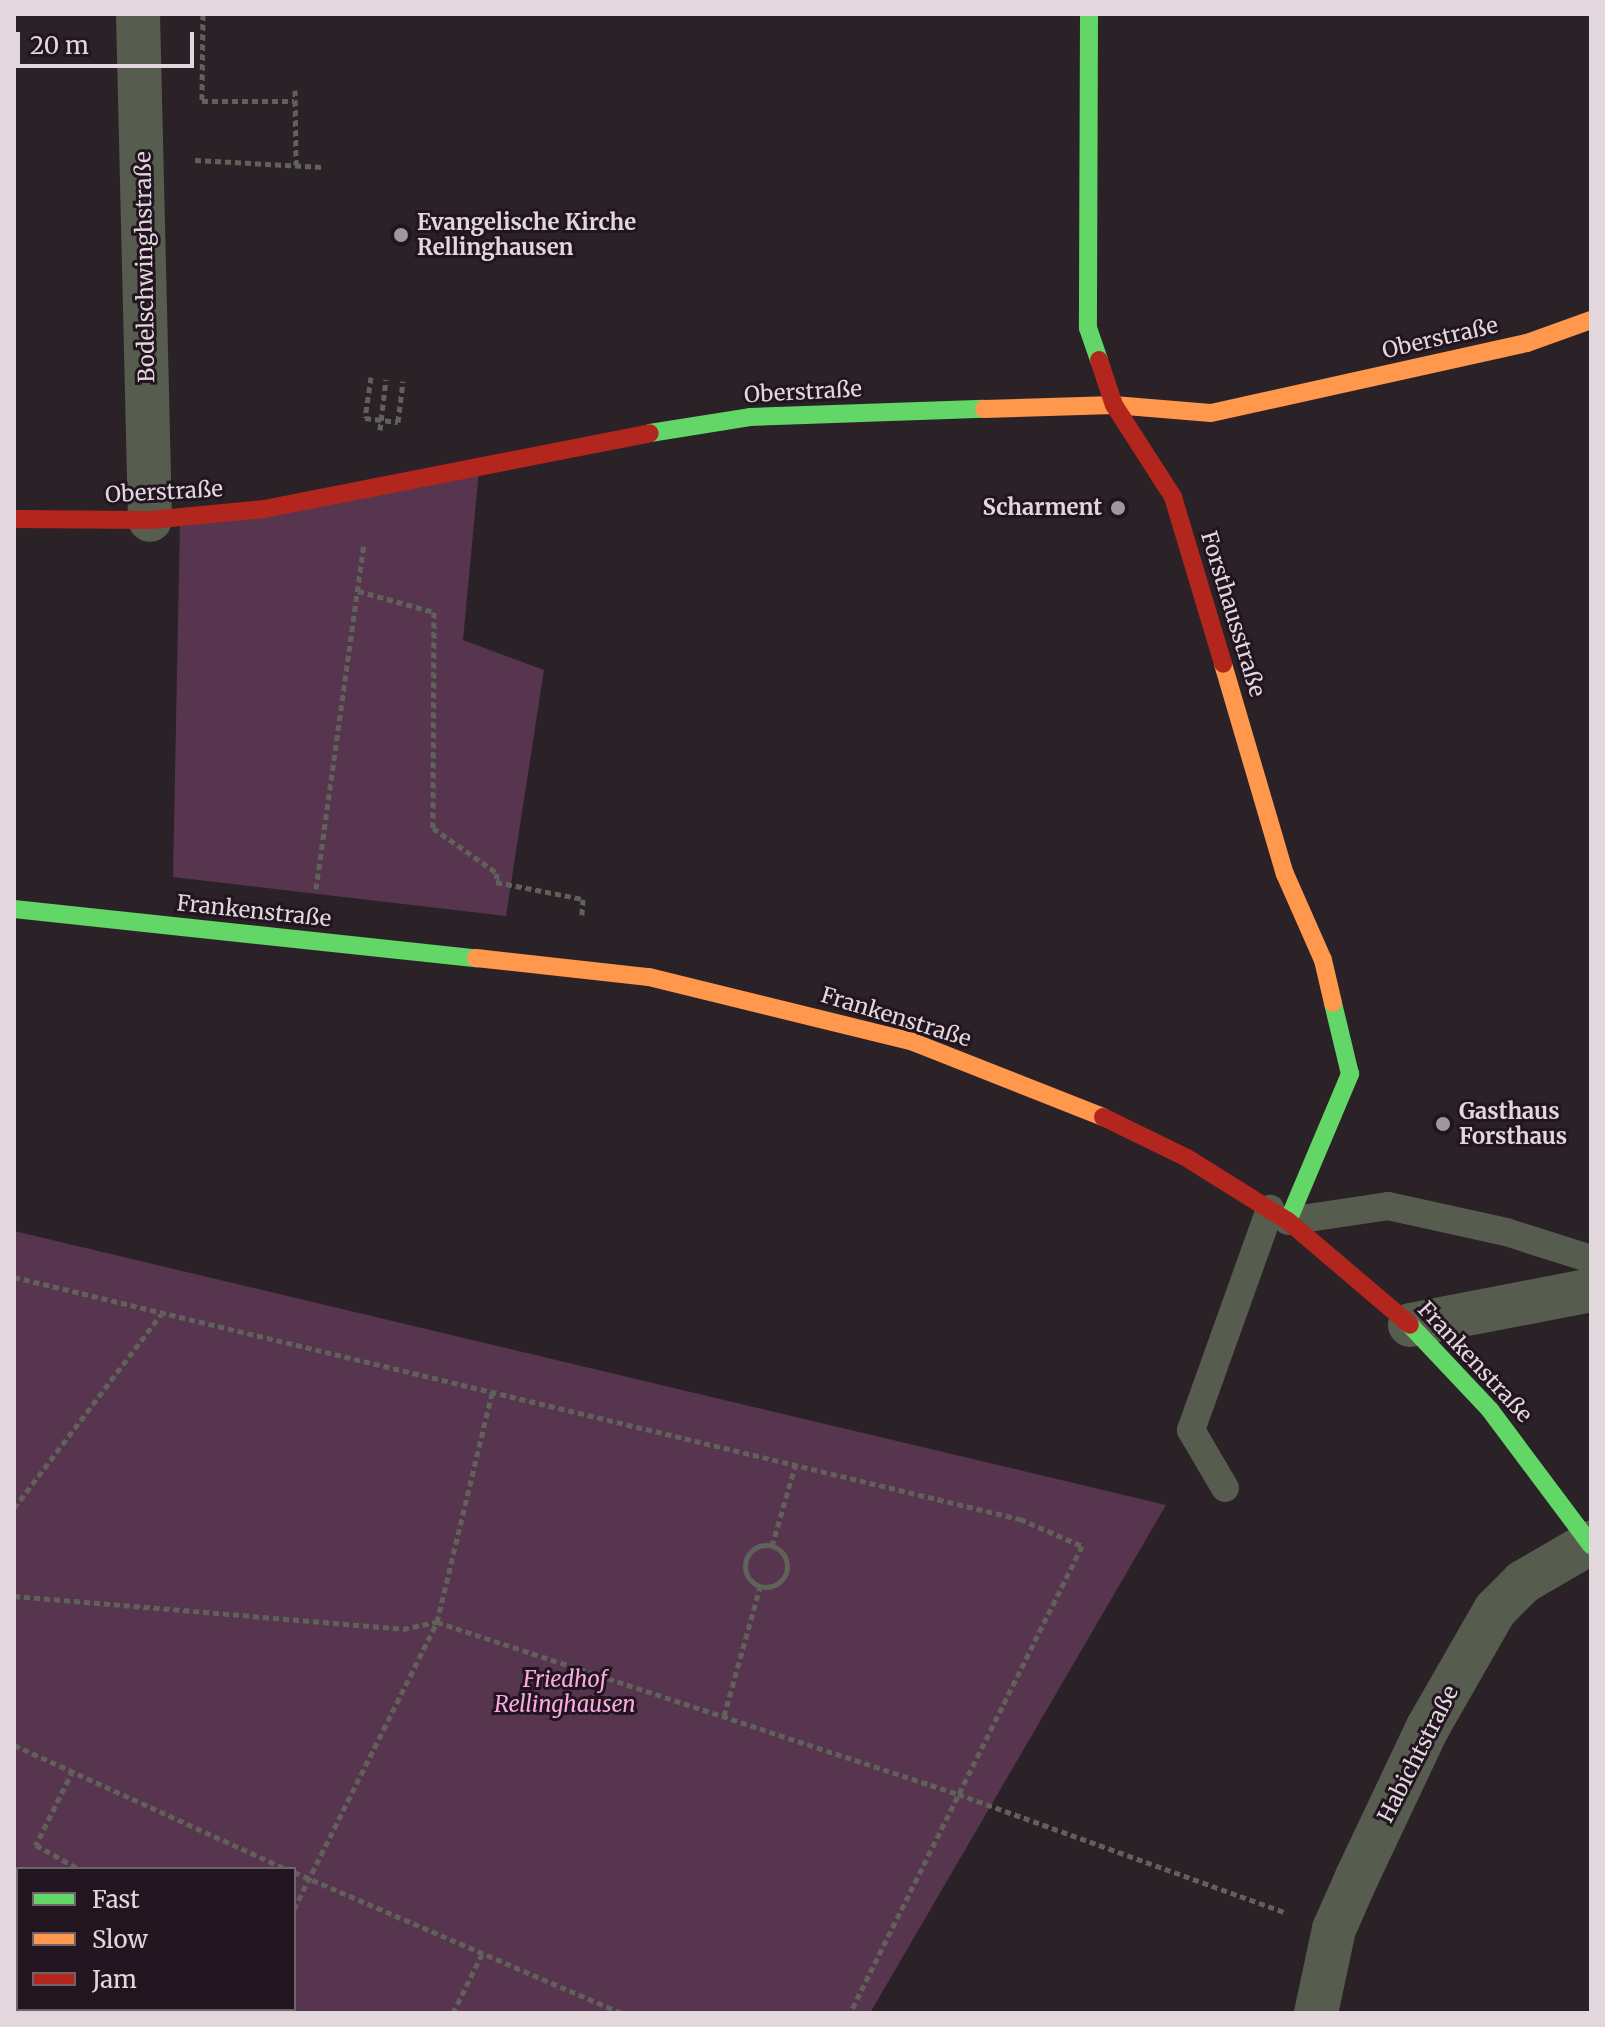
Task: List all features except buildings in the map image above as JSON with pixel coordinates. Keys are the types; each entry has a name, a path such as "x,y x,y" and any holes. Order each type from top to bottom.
{"street":[{"name":"Bodelschwinghstraße","path":"138,14 150,520"},
{"name":"Forsthausstraße","path":"1089,14 1088,328 1114,405 1173,497 1285,874 1323,960 1350,1074 1279,1215"},
{"name":"Oberstraße","path":"14,519 150,520 264,509 581,444 750,417 1114,405 1211,413 1527,343 1591,320"},
{"name":"Frankenstraße","path":"14,909 577,969 708,989 913,1042 1072,1102 1187,1158 1279,1215 1410,1325 1518,1444 1590,1544"},
{"path":"1410,1325 1591,1290"},
{"name":"Habichtstraße","path":"1316,2013 1334,1929 1428,1727 1495,1610 1523,1582 1590,1544"}],"lane":[{"path":"1225,1488 1191,1430 1279,1215 1388,1206 1506,1232 1591,1259"}],"path":[{"path":"203,14 202,101 294,101"},
{"path":"295,90 296,166"},
{"path":"142,158 323,167"},
{"path":"371,377 365,418 398,422 403,381"},
{"path":"382,419 386,379"},
{"path":"308,942 358,591 434,612 433,828 497,873 496,882 583,899 577,969"},
{"path":"14,1277 1020,1519 1082,1546 850,2013"},
{"path":"14,1508 161,1314"},
{"path":"296,1905 437,1622 492,1393"},
{"path":"772,1546 796,1463"},
{"path":"772,1546 784,1554 788,1572 779,1584 760,1587 748,1578 745,1562 753,1549 772,1546"},
{"path":"724,1716 760,1587"},
{"path":"14,1596 403,1629 437,1622 958,1794 1334,1929"},
{"path":"14,1745 282,1867"},
{"path":"73,1770 36,1845 75,1867"},
{"path":"296,1873 621,2013"},
{"path":"453,2013 483,1952"}],"green space":[{"path":"479,470 463,640 544,670 506,916 173,877 180,521"},
{"name":"Friedhof Rellinghausen","path":"14,1231 1166,1505 870,2013 14,2013"}],"traffic: fast":[{"path":"1089,14 1088,328 1099,360"},
{"path":"650,433 750,417 984,409"},
{"path":"14,909 476,958"},
{"path":"1288,1221 1350,1074 1333,1003"},
{"path":"1410,1325 1490,1410 1591,1545"}],"traffic: slow":[{"path":"984,409 1114,405 1211,413 1527,343 1591,320"},
{"path":"1223,664 1285,874 1323,960 1333,1003"},
{"path":"476,958 649,977 913,1042 1103,1117"}],"traffic: jam":[{"path":"1099,360 1114,405 1173,497 1223,664"},
{"path":"14,519 150,520 264,509 650,433"},
{"path":"1103,1117 1187,1158 1288,1221 1410,1325"}],"place":[{"name":"Evangelische Kirche Rellinghausen","path":"401,235"},
{"name":"Scharment","path":"1118,508"},
{"name":"Gasthaus Forsthaus","path":"1443,1124"}]}
